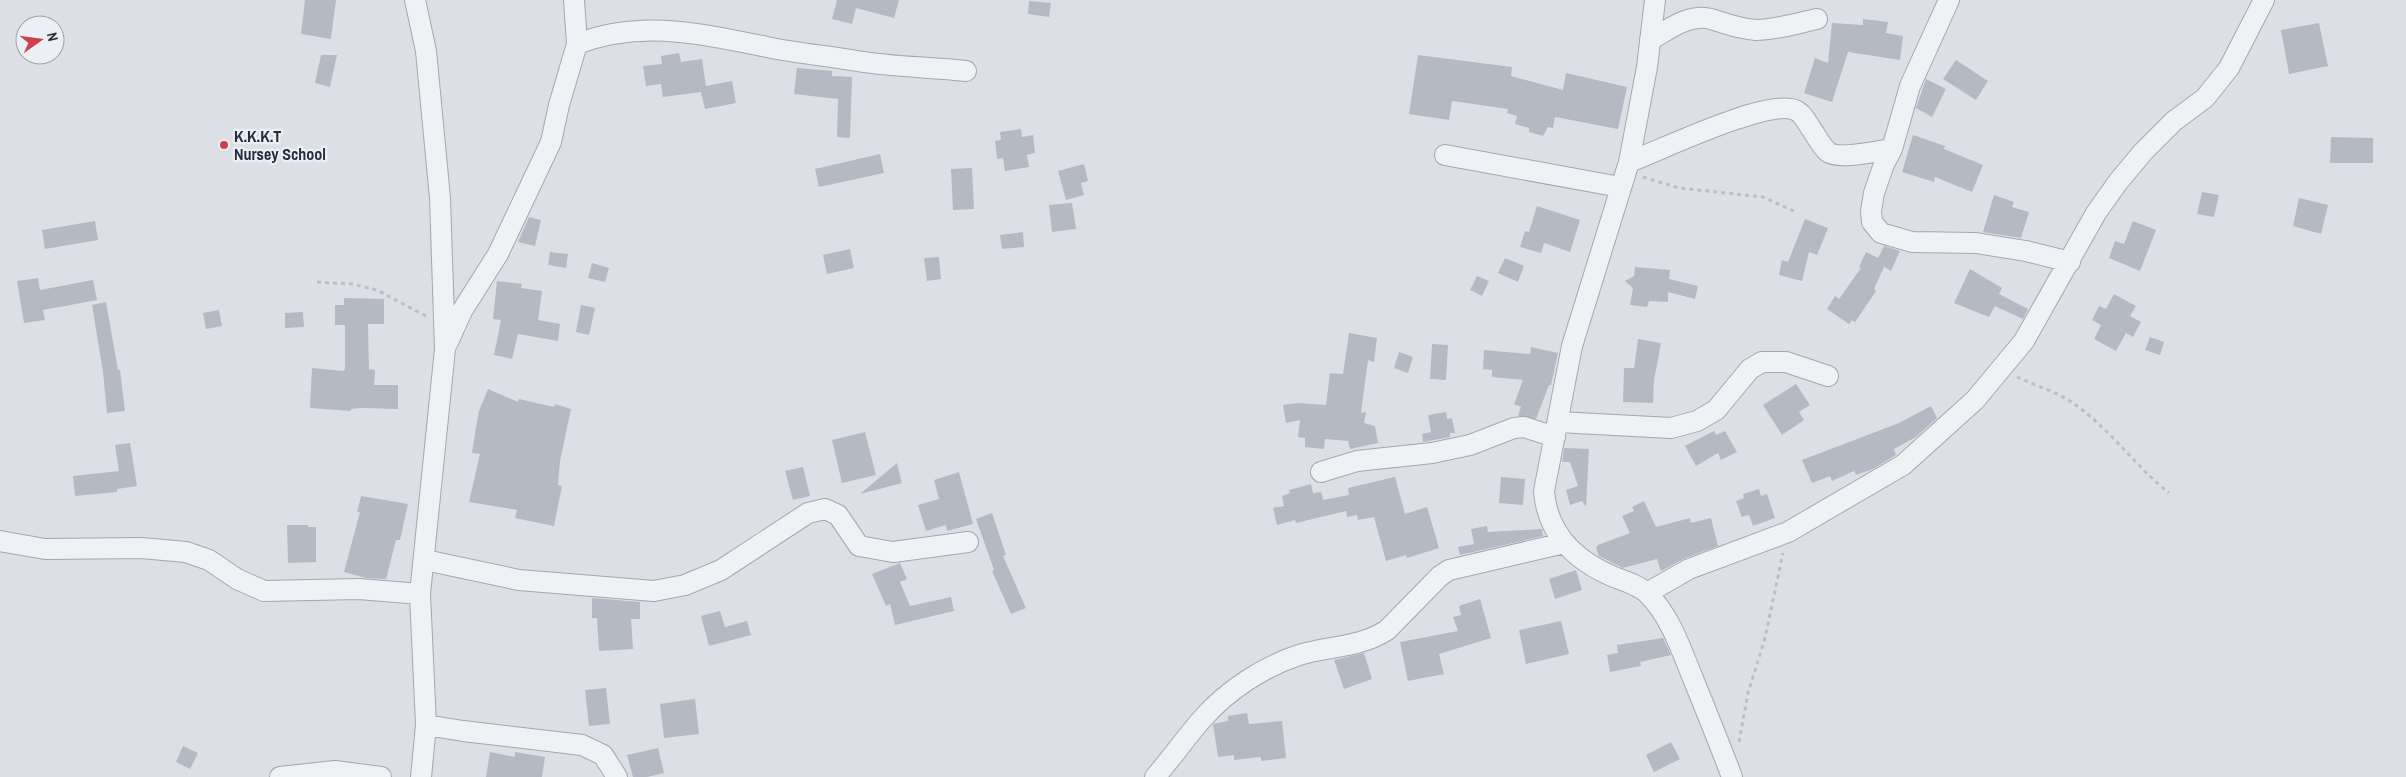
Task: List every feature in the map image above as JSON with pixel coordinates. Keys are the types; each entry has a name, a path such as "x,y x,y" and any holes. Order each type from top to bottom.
{"street":[{"path":"415,0 426,51 440,198 445,348 425,560 420,594 426,725 421,777"},
{"path":"445,348 462,311 498,254 534,183 551,142 559,105 577,44 574,0"},
{"path":"1655,0 1647,67 1625,174 1572,346 1544,491 1545,505 1555,530 1564,544 1592,567 1647,592 1662,611 1678,641 1732,777"},
{"path":"1949,0 1910,86 1892,149 1884,164 1871,211 1872,222 1881,233 1912,242 1976,243 2026,251 2070,262"},
{"path":"1647,592 1689,569 1788,532 1903,465 1975,400 2024,341 2096,213 2118,182 2143,152 2174,121 2205,98 2229,68 2264,0"},
{"path":"1650,40 1682,22 1695,18 1709,18 1734,28 1758,30 1817,19"},
{"path":"577,44 602,34 623,31 695,33 860,62 966,71"},
{"path":"1445,155 1625,174 1674,145 1705,130 1742,118 1787,108 1801,114 1829,153 1842,156 1892,149"},
{"path":"1321,472 1356,461 1432,453 1470,445 1514,428 1556,430 1671,428 1697,422 1716,410 1750,369 1762,362 1786,362 1828,376"},
{"path":"425,560 519,580 654,591 685,585 721,570 808,514 825,509 838,515 859,546 893,552 968,542"},
{"path":"0,541 45,549 141,548 186,552 209,560 236,579 264,591 359,589 420,594"},
{"path":"1155,777 1175,755 1203,718 1223,698 1255,675 1298,655 1366,642 1377,637 1387,630 1440,576 1449,570 1564,544"},
{"path":"426,725 463,732 582,745 603,755 617,777"},
{"path":"280,777 335,772 381,777"}],"path":[{"path":"1625,174 1680,188 1763,197 1794,211"},
{"path":"317,282 352,284 377,290 444,325"},
{"path":"2001,369 2070,401 2103,428 2154,481 2169,493"},
{"path":"1738,749 1748,693 1765,638 1788,532"}],"building":[{"path":"305,0 336,0 331,39 301,34"},
{"path":"837,0 899,0 894,18 856,8 852,24 832,19"},
{"path":"1029,1 1051,3 1049,17 1028,14"},
{"path":"1863,19 1888,22 1886,33 1903,36 1900,60 1848,52 1832,102 1804,93 1815,58 1828,63 1832,23 1863,25"},
{"path":"2319,23 2328,66 2289,74 2281,30"},
{"path":"679,53 681,62 702,59 706,86 732,81 736,103 705,109 701,92 663,97 661,84 646,86 643,66 662,64 661,56"},
{"path":"321,55 337,55 330,87 315,83"},
{"path":"1418,55 1512,67 1511,76 1563,90 1566,73 1627,87 1618,129 1555,117 1553,128 1548,127 1543,136 1529,132 1529,128 1515,124 1517,116 1507,113 1508,109 1452,101 1449,120 1409,114"},
{"path":"1956,60 1988,81 1976,100 1943,79"},
{"path":"797,68 832,71 832,76 852,77 850,138 837,137 838,99 794,94"},
{"path":"1926,79 1946,89 1932,117 1916,108"},
{"path":"1021,129 1022,137 1033,135 1035,153 1027,155 1029,167 1005,171 1003,158 997,159 995,141 1001,140 1000,132"},
{"path":"1913,135 1945,146 1944,149 1983,165 1972,192 1935,177 1934,182 1902,172"},
{"path":"2331,137 2373,138 2373,163 2330,163"},
{"path":"880,154 884,173 819,187 815,169"},
{"path":"1084,164 1088,181 1081,183 1084,195 1066,200 1058,171"},
{"path":"972,168 974,209 953,210 951,169"},
{"path":"2202,192 2219,195 2214,217 2197,214"},
{"path":"1994,195 2014,202 2012,207 2029,212 2021,238 1983,232"},
{"path":"2299,198 2328,205 2321,234 2293,226"},
{"path":"1072,203 1076,229 1052,232 1049,205"},
{"path":"1537,206 1580,220 1570,252 1544,243 1541,253 1520,247 1525,231 1529,232"},
{"path":"529,217 541,220 535,246 518,242"},
{"path":"1805,219 1828,228 1817,255 1809,252 1802,281 1779,275 1782,260 1788,262"},
{"path":"95,221 98,240 45,249 42,230"},
{"path":"2133,221 2156,230 2140,271 2109,258 2115,241 2124,244"},
{"path":"1023,232 1024,247 1002,249 1000,235"},
{"path":"1884,246 1900,251 1891,271 1884,267 1874,289 1876,291 1855,322 1852,320 1849,324 1827,309 1835,296 1839,299 1861,268 1859,267 1866,252 1878,258"},
{"path":"850,249 854,268 827,274 823,255"},
{"path":"550,252 568,254 566,268 548,265"},
{"path":"939,257 941,279 927,281 924,258"},
{"path":"1505,258 1524,266 1518,282 1498,273"},
{"path":"592,263 609,268 605,282 588,278"},
{"path":"1635,267 1670,270 1669,279 1698,286 1695,299 1668,292 1668,302 1649,301 1647,307 1630,305 1633,288 1625,281 1634,276"},
{"path":"1970,269 2002,288 1999,294 2028,309 2023,319 1995,306 1989,317 1954,303"},
{"path":"1477,276 1489,281 1482,296 1470,290"},
{"path":"38,278 40,290 93,280 97,300 43,310 45,320 24,323 17,281"},
{"path":"497,281 522,284 521,288 542,291 538,320 560,324 558,341 518,334 512,359 494,355 501,320 493,319"},
{"path":"2114,294 2136,306 2130,316 2141,322 2133,337 2126,333 2116,351 2094,339 2101,325 2092,320 2099,306 2106,309"},
{"path":"344,298 384,299 384,324 368,324 369,369 375,370 374,385 398,385 398,409 363,408 351,409 351,411 310,408 312,368 343,371 345,369 345,325 335,325 335,305 344,305"},
{"path":"106,302 118,370 120,370 125,411 107,413 103,372 92,305"},
{"path":"581,305 595,308 589,335 576,332"},
{"path":"219,310 222,326 206,329 203,313"},
{"path":"303,312 304,327 285,328 285,313"},
{"path":"1349,333 1377,338 1374,362 1368,360 1361,413 1366,412 1364,423 1375,426 1378,443 1350,449 1348,441 1325,439 1324,449 1305,447 1305,438 1298,437 1300,420 1286,423 1283,405 1298,403 1326,405 1330,373 1343,374"},
{"path":"2150,337 2164,342 2160,355 2145,350"},
{"path":"1638,339 1661,343 1654,380 1653,403 1623,402 1624,368 1634,368"},
{"path":"1432,344 1448,345 1446,380 1430,379"},
{"path":"1531,347 1558,353 1551,385 1549,385 1536,419 1518,416 1521,407 1514,404 1523,380 1492,377 1492,370 1483,369 1484,350 1530,354"},
{"path":"1399,352 1413,357 1408,373 1394,368"},
{"path":"1796,384 1810,405 1799,412 1804,420 1782,435 1763,405"},
{"path":"488,389 518,402 519,399 554,407 555,404 571,409 560,461 558,485 562,486 554,526 515,518 517,510 469,502 480,454 472,453 475,433 479,411"},
{"path":"1931,406 1937,418 1916,437 1894,449 1896,455 1873,469 1856,475 1854,471 1832,481 1830,476 1812,483 1802,460 1899,423"},
{"path":"1446,412 1447,419 1452,418 1455,433 1450,433 1450,437 1423,442 1422,434 1431,432 1428,415"},
{"path":"1714,431 1716,435 1725,431 1737,452 1721,460 1718,453 1696,466 1685,446"},
{"path":"865,432 876,475 842,483 832,440"},
{"path":"130,443 137,486 117,489 117,492 75,496 73,476 119,471 115,445"},
{"path":"1564,448 1589,449 1586,507 1582,501 1570,505 1566,490 1578,486 1570,462 1562,462"},
{"path":"897,463 902,483 860,494"},
{"path":"803,467 810,496 793,500 785,471"},
{"path":"959,472 973,524 947,531 946,525 926,531 918,505 939,499 934,480"},
{"path":"1395,477 1405,514 1427,507 1439,548 1407,558 1406,555 1386,561 1374,517 1358,520 1357,515 1347,517 1346,511 1296,523 1295,520 1277,525 1273,508 1284,506 1282,496 1290,493 1289,490 1311,484 1313,493 1321,492 1323,500 1349,495 1348,488"},
{"path":"1501,477 1525,479 1523,505 1499,503"},
{"path":"1759,489 1761,496 1767,494 1775,518 1753,526 1749,515 1742,517 1736,501 1744,498 1743,494"},
{"path":"361,496 408,504 400,540 396,540 386,579 366,578 344,572 360,512 357,512"},
{"path":"1644,501 1656,527 1690,518 1691,523 1711,518 1718,546 1685,558 1661,571 1657,559 1623,568 1599,556 1596,548 1598,545 1630,533 1622,516 1634,511 1632,507"},
{"path":"992,513 1006,555 1003,556 1026,608 1011,614 992,571 994,570 976,519"},
{"path":"287,525 316,527 316,562 288,563"},
{"path":"1487,526 1488,532 1542,529 1543,536 1460,555 1458,547 1474,544 1471,529"},
{"path":"900,563 907,579 900,582 910,606 951,597 954,611 895,625 890,604 886,606 872,574"},
{"path":"1576,570 1582,590 1555,599 1549,579"},
{"path":"592,598 640,602 640,619 631,619 633,649 599,651 597,618 592,618"},
{"path":"1480,599 1491,638 1439,654 1444,674 1408,681 1400,642 1458,631 1453,617 1461,615 1459,606"},
{"path":"720,611 725,627 747,621 751,635 709,646 701,616"},
{"path":"1561,621 1569,654 1526,664 1519,630"},
{"path":"1663,638 1671,655 1640,662 1641,666 1610,672 1607,655 1618,653 1617,645"},
{"path":"1364,653 1372,679 1344,689 1334,660"},
{"path":"606,688 610,724 589,726 585,690"},
{"path":"695,699 699,734 664,738 660,704"},
{"path":"1247,713 1249,724 1282,721 1286,758 1261,761 1261,757 1234,760 1234,755 1218,757 1213,724 1228,721 1228,716"},
{"path":"1671,742 1680,759 1654,772 1646,755"},
{"path":"183,746 198,753 190,769 176,762"},
{"path":"658,748 664,773 647,777 633,777 627,755"},
{"path":"490,752 515,757 515,752 545,757 542,777 486,777"}],"place":[{"name":"K.K.K.T Nursey School","path":"224,145"}]}
